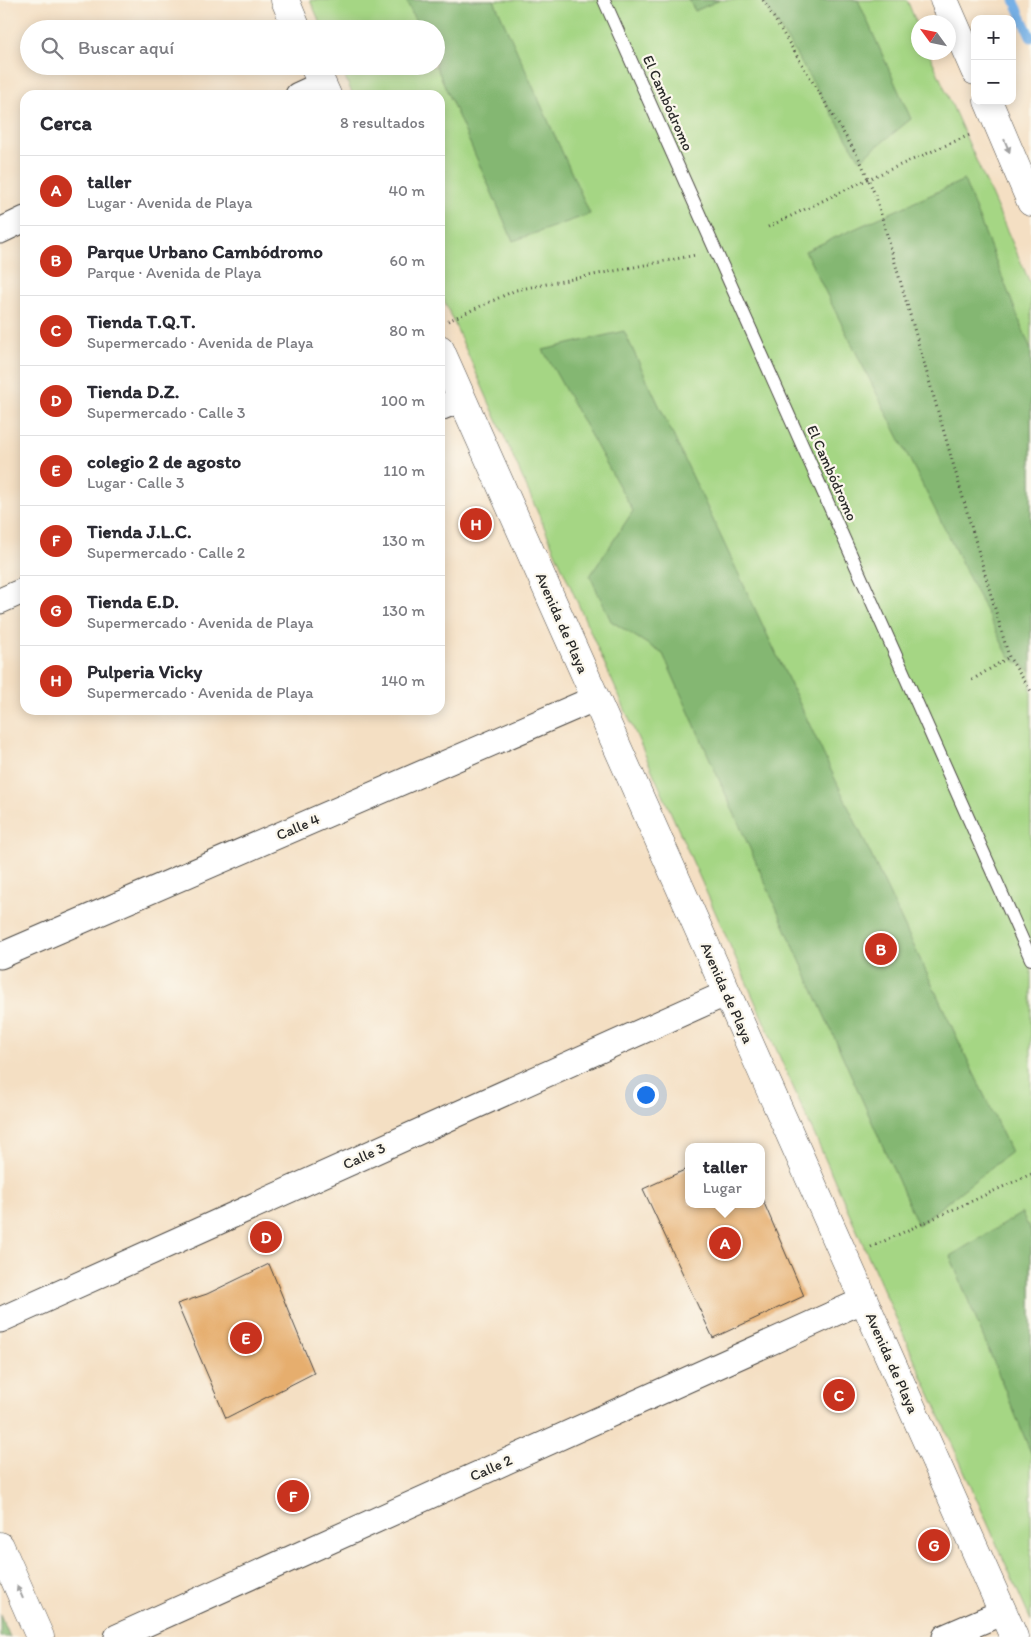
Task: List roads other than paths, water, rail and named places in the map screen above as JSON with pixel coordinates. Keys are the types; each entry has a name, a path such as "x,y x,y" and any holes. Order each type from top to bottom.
{"main road":[{"path":"285,0 294,20"},
{"path":"944,0 971,62"},
{"path":"992,112 1031,202"},
{"name":"Avenida de Playa","path":"445,374 451,403 596,698 1014,1637"},
{"path":"0,1546 40,1637"}],"street":[{"path":"0,231 20,221"},
{"path":"0,601 20,592"},
{"name":"Calle 4","path":"0,956 596,698"},
{"name":"Calle 3","path":"0,1320 727,993"},
{"name":"Calle 2","path":"117,1637 864,1300"},
{"path":"945,1637 1003,1612"}],"lane":[{"name":"El Cambódromo","path":"604,0 1031,959"}],"waterway":[{"path":"1014,0 1031,38"}],"place":[{"name":"Pulperia Vicky","path":"476,524"},
{"name":"Parque Urbano Cambódromo","path":"881,949"},
{"name":"Tienda D.Z.","path":"266,1237"},
{"name":"taller","path":"725,1243"},
{"name":"colegio 2 de agosto","path":"246,1338"},
{"name":"Tienda T.Q.T.","path":"839,1395"},
{"name":"Tienda J.L.C.","path":"293,1496"},
{"name":"Tienda E.D.","path":"934,1545"}]}
